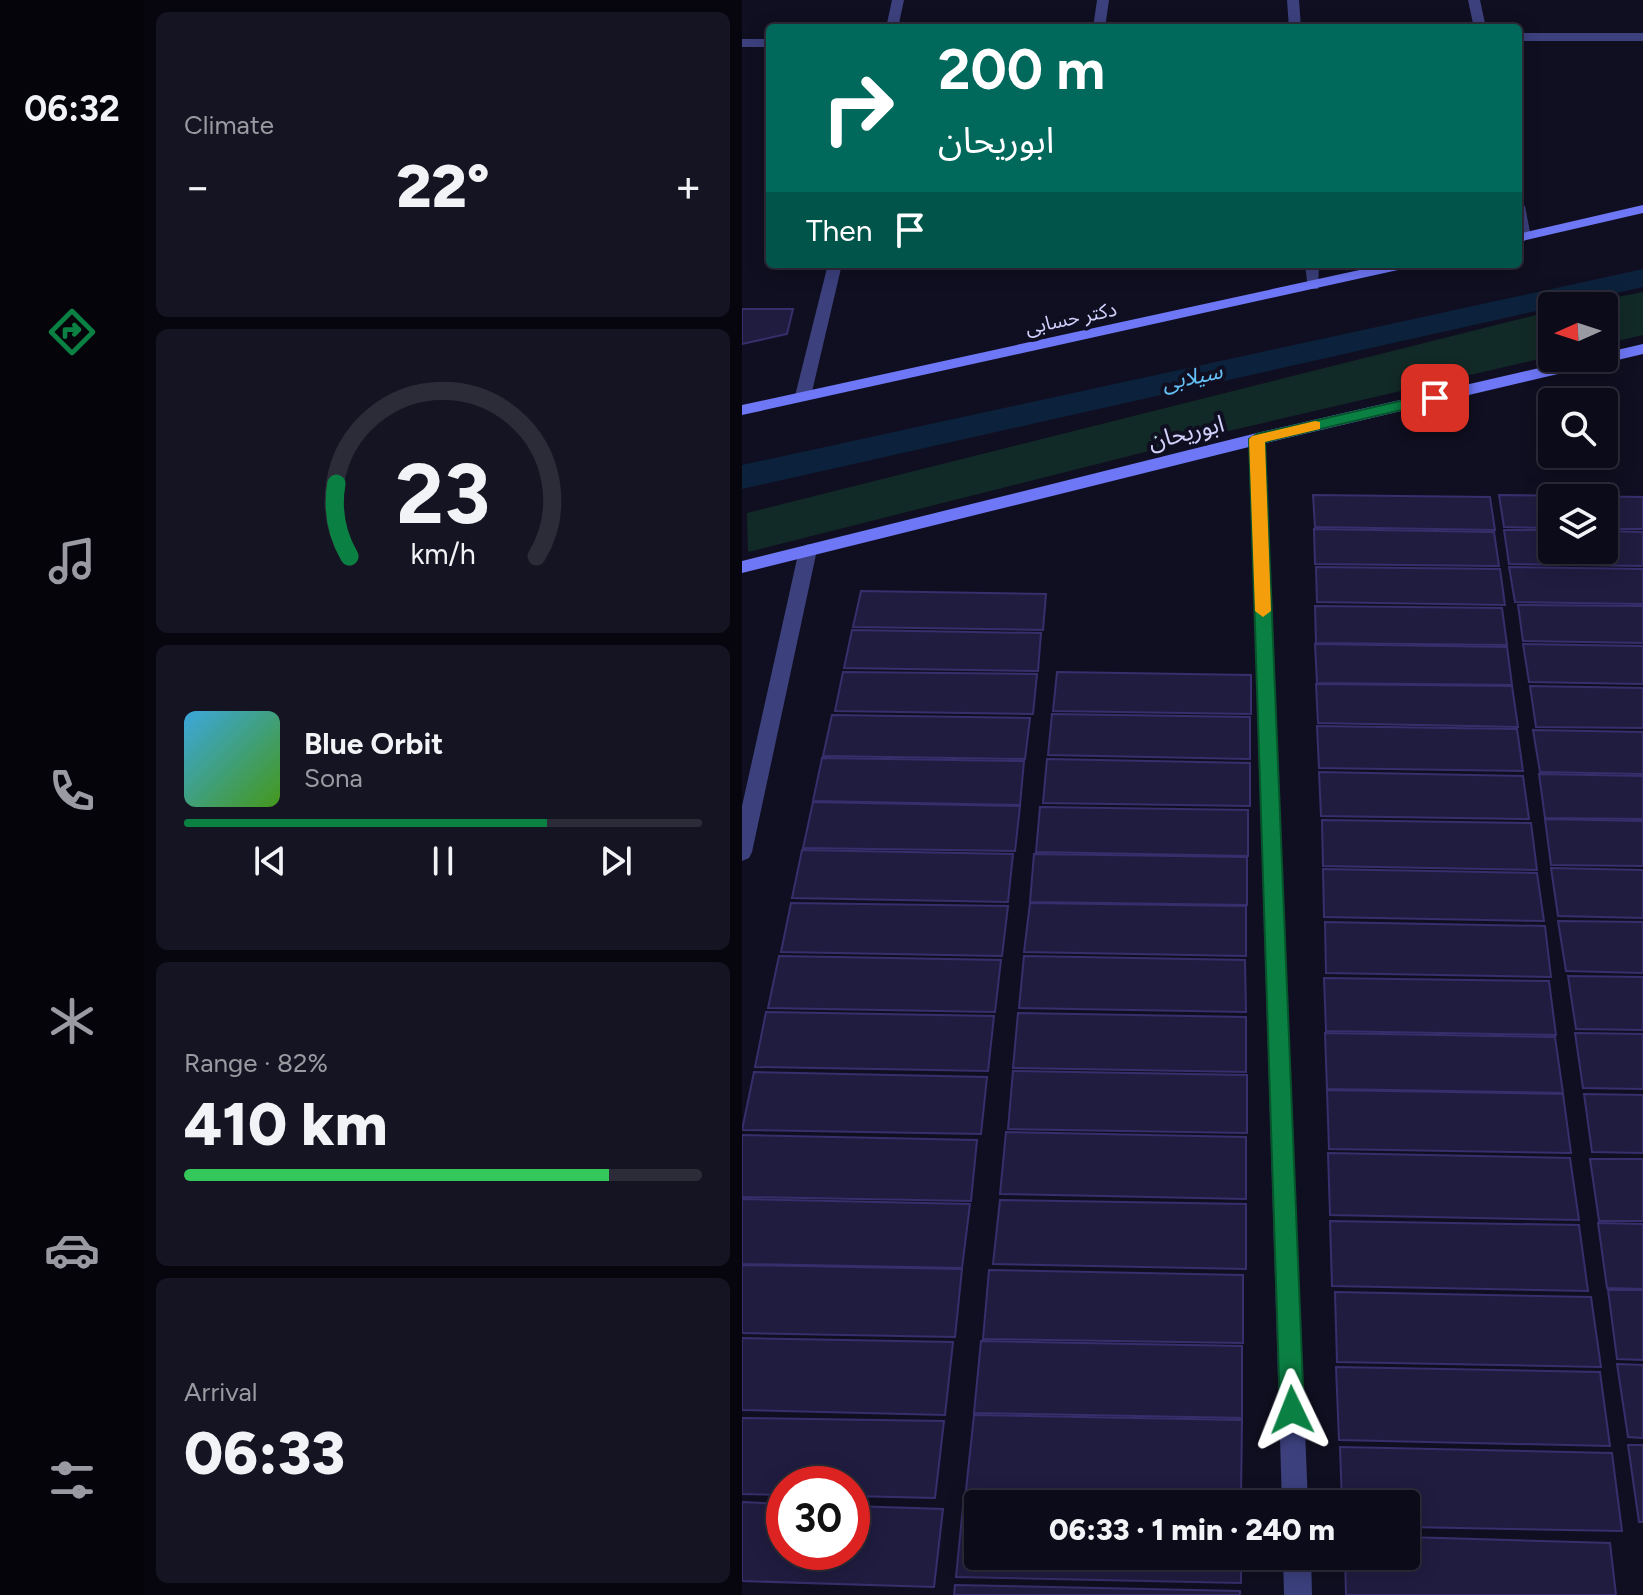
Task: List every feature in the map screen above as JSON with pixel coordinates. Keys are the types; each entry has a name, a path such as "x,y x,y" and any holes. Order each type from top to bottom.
{"main road":[{"path":"1522,237 1643,209"},
{"name":"دکتر حسابی","path":"742,410 1390,268"},
{"name":"ابوریحان","path":"742,567 1257,439 1643,349"}],"street":[{"path":"893,24 898,0"},
{"path":"1100,24 1103,0"},
{"path":"1293,0 1295,24"},
{"path":"1474,0 1479,24"},
{"path":"1522,37 1643,37"},
{"path":"742,43 766,43"},
{"path":"803,396 834,268"},
{"path":"1312,268 1313,286"},
{"path":"1257,439 1295,1490"},
{"path":"742,852 808,550"},
{"path":"1297,1570 1298,1595"}],"green space":[{"path":"1643,292 1643,335 1618,341 1618,297"},
{"path":"1538,315 1538,359 1224,432 748,552 747,513"}],"building":[{"path":"742,309 793,309 787,334 742,344"},
{"path":"1313,495 1490,497 1495,530 1315,527"},
{"path":"1499,495 1538,496 1538,528 1504,527"},
{"path":"1618,497 1643,497 1643,529 1618,529"},
{"path":"1314,529 1494,532 1499,566 1315,564"},
{"path":"1504,530 1538,530 1538,564 1618,564 1618,531 1643,532 1643,566 1509,564"},
{"path":"1316,567 1500,569 1505,605 1317,602"},
{"path":"1509,567 1643,569 1643,604 1515,602"},
{"path":"861,591 1046,594 1043,630 853,627"},
{"path":"1518,605 1643,606 1643,643 1523,641"},
{"path":"1315,606 1502,608 1507,645 1316,643"},
{"path":"852,630 1041,633 1038,671 844,668"},
{"path":"1315,644 1507,647 1512,685 1317,683"},
{"path":"1523,644 1643,646 1643,684 1529,682"},
{"path":"843,672 1037,674 1033,714 835,711"},
{"path":"1057,672 1251,675 1251,714 1053,711"},
{"path":"1316,684 1512,686 1518,727 1318,723"},
{"path":"1530,686 1643,688 1643,728 1536,727"},
{"path":"1052,714 1250,717 1250,759 1048,755"},
{"path":"832,715 1030,718 1025,759 823,756"},
{"path":"1317,726 1517,729 1523,771 1319,768"},
{"path":"1533,730 1643,732 1643,774 1540,772"},
{"path":"822,758 1024,761 1020,805 813,801"},
{"path":"1047,759 1250,763 1250,806 1043,803"},
{"path":"1319,772 1523,776 1529,819 1321,816"},
{"path":"1539,774 1643,776 1643,819 1545,818"},
{"path":"813,802 1020,806 1015,851 803,848"},
{"path":"1040,807 1248,810 1248,856 1036,852"},
{"path":"1545,819 1643,821 1643,866 1551,865"},
{"path":"1322,820 1531,823 1537,870 1323,866"},
{"path":"802,850 1013,854 1008,902 792,898"},
{"path":"1034,854 1247,857 1247,905 1030,902"},
{"path":"1551,868 1643,870 1643,918 1558,916"},
{"path":"1323,869 1537,873 1544,921 1324,917"},
{"path":"791,903 1008,906 1002,956 781,952"},
{"path":"1030,903 1246,906 1246,956 1024,952"},
{"path":"1558,921 1643,922 1643,973 1566,971"},
{"path":"1325,922 1545,926 1551,977 1326,973"},
{"path":"779,956 1001,960 995,1012 768,1008"},
{"path":"1024,956 1245,960 1246,1012 1019,1008"},
{"path":"1568,976 1643,977 1643,1030 1576,1029"},
{"path":"1324,978 1549,981 1556,1035 1326,1031"},
{"path":"766,1012 994,1016 988,1071 755,1067"},
{"path":"1018,1013 1246,1017 1246,1072 1013,1068"},
{"path":"1325,1033 1555,1037 1563,1093 1327,1089"},
{"path":"1575,1033 1643,1034 1643,1089 1583,1088"},
{"path":"1013,1071 1247,1075 1247,1133 1008,1129"},
{"path":"754,1072 987,1077 981,1134 742,1130"},
{"path":"1327,1090 1563,1094 1571,1153 1329,1149"},
{"path":"1584,1094 1643,1095 1643,1153 1592,1152"},
{"path":"1006,1132 1246,1137 1246,1199 1000,1194"},
{"path":"742,1135 977,1140 971,1201 742,1197"},
{"path":"1328,1153 1570,1158 1579,1220 1330,1215"},
{"path":"1590,1159 1643,1159 1643,1221 1599,1221"},
{"path":"742,1199 970,1204 962,1268 742,1264"},
{"path":"1000,1200 1246,1204 1246,1269 993,1264"},
{"path":"1330,1221 1579,1225 1588,1291 1332,1286"},
{"path":"1598,1223 1643,1224 1643,1289 1607,1288"},
{"path":"742,1265 962,1269 955,1337 742,1333"},
{"path":"989,1270 1243,1275 1243,1343 983,1339"},
{"path":"1608,1290 1643,1290 1643,1360 1617,1359"},
{"path":"1335,1292 1591,1297 1601,1367 1337,1362"},
{"path":"742,1338 953,1342 945,1415 742,1410"},
{"path":"981,1341 1242,1346 1242,1418 974,1413"},
{"path":"1617,1364 1643,1365 1643,1438 1628,1437"},
{"path":"1336,1367 1600,1372 1610,1446 1339,1440"},
{"path":"974,1415 1242,1420 1241,1490 966,1490"},
{"path":"742,1418 944,1421 935,1498 870,1496 870,1466 766,1466 766,1495 742,1494"},
{"path":"1628,1445 1643,1445 1643,1522 1639,1522"},
{"path":"1340,1447 1612,1453 1622,1531 1420,1527 1420,1490 1342,1490"},
{"path":"964,1496 964,1570 1241,1570 1241,1583 956,1577"},
{"path":"742,1502 766,1503 766,1570 870,1570 870,1507 943,1509 934,1587 742,1581"},
{"path":"1420,1537 1610,1543 1616,1595 1346,1595 1345,1570 1420,1570"},
{"path":"955,1585 1240,1591 1240,1595 954,1595"}],"waterway":[{"name":"سیلابی","path":"742,477 1643,278"}],"slow traffic":[{"path":"1263,611 1257,439 1315,426"}],"route":[{"path":"1292,1410 1257,439 1435,398"}]}
